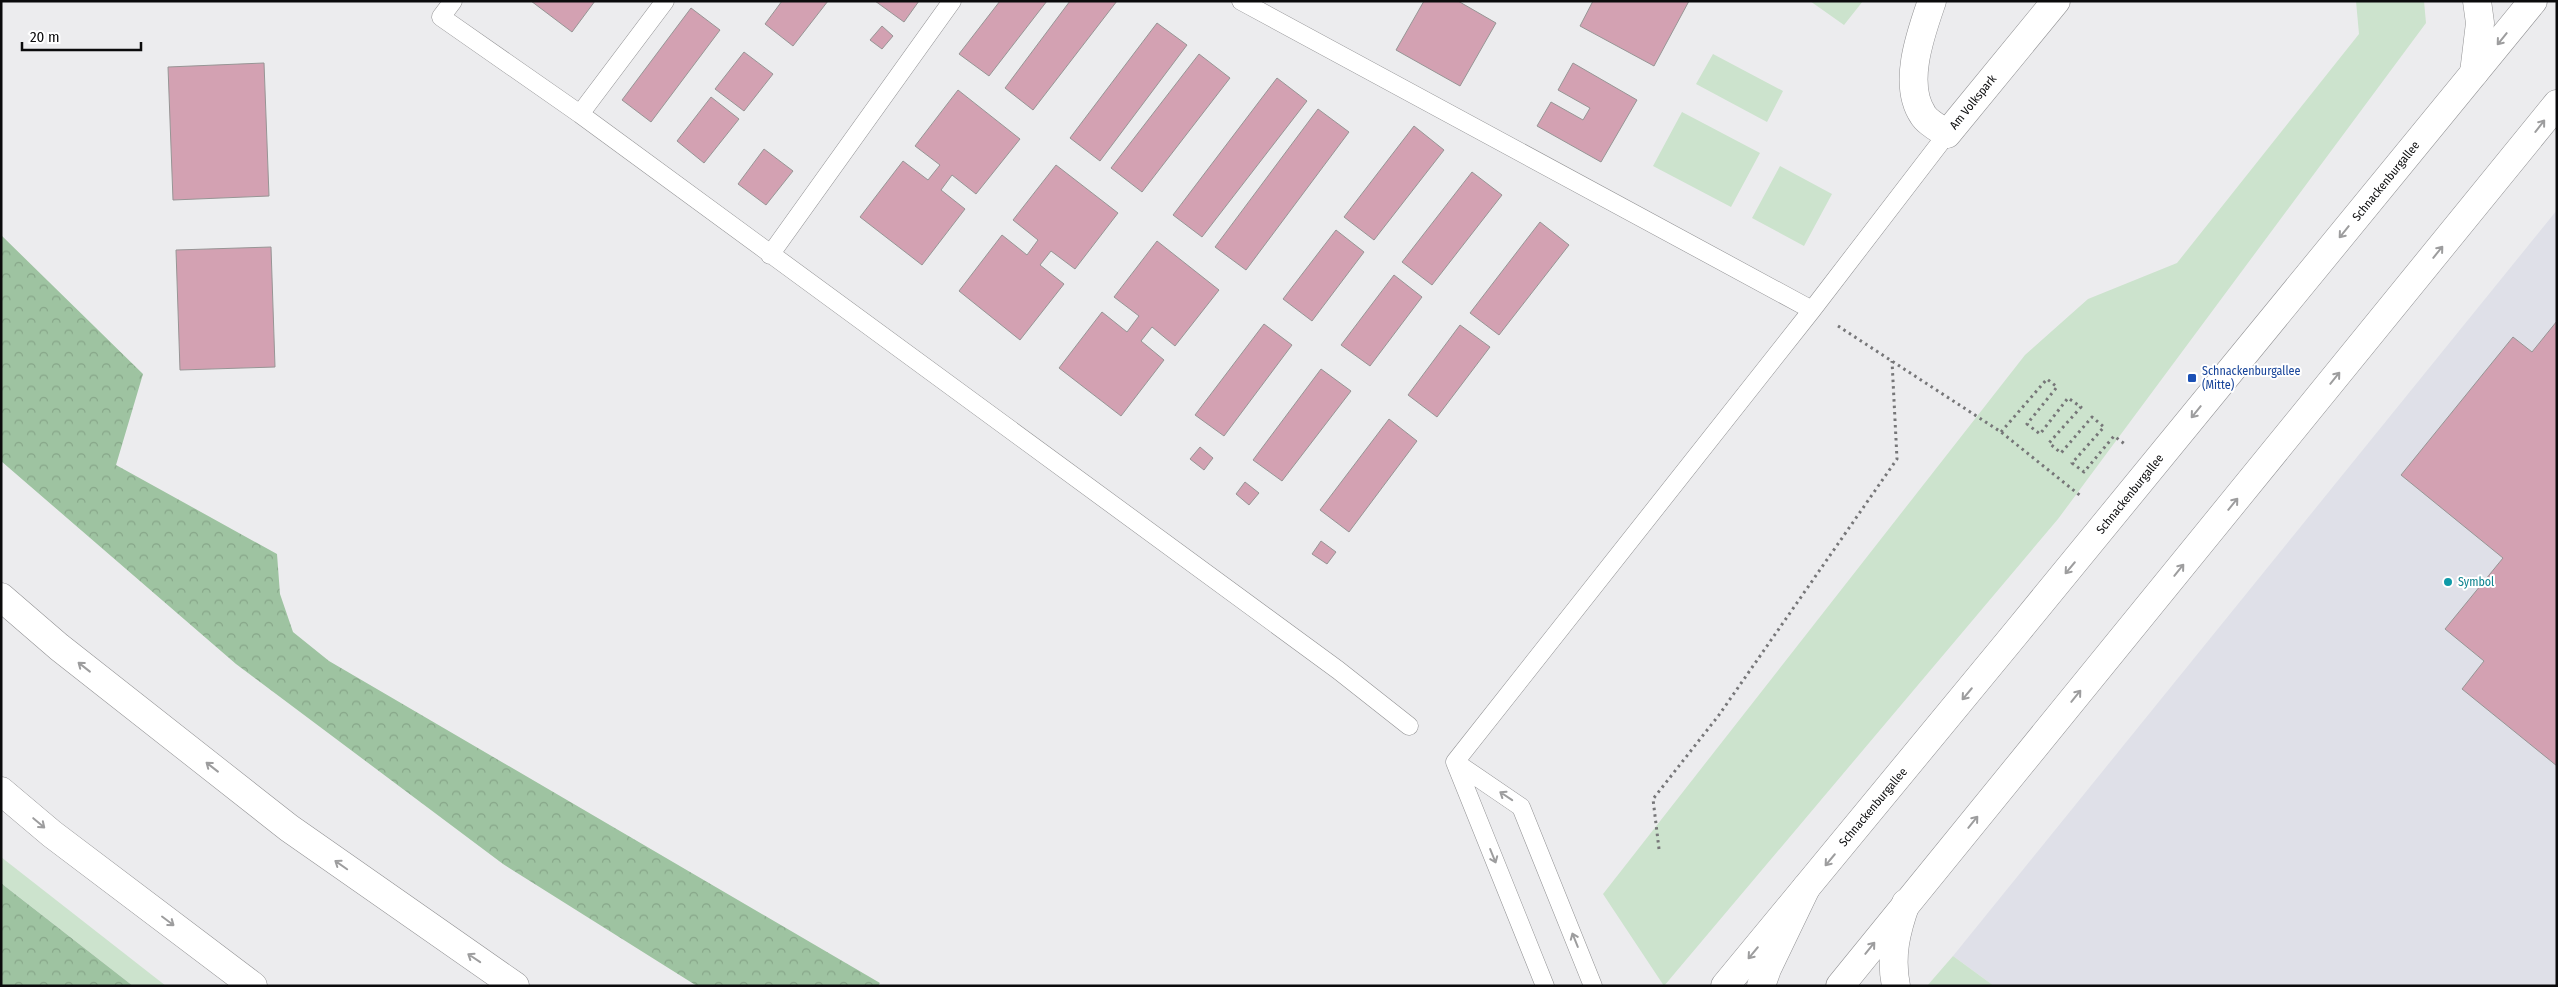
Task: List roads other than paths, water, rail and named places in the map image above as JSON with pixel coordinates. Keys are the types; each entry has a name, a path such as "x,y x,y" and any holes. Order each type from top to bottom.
{"main road":[{"name":"Am Volkspark","path":"1932,1 1915,51 1915,94 1923,116 1947,134 2056,1"},
{"path":"2474,73 2480,23 2477,1"},
{"name":"Schnackenburgallee","path":"1725,986 2533,1"},
{"path":"1840,986 2557,104"},
{"path":"1,597 59,647 289,828 514,986"},
{"path":"1,791 52,834 253,986"},
{"path":"1762,986 1767,969 1806,888"},
{"path":"1896,986 1893,957 1894,940 1906,903"}],"lane":[{"path":"453,1 441,17 580,114 1338,670 1409,726"},
{"path":"580,114 665,1"},
{"path":"770,255 952,1"},
{"path":"1241,1 1812,310"},
{"path":"1455,762 1812,310 1947,134"},
{"path":"1455,762 1545,986"},
{"path":"1455,762 1521,807 1593,986"}],"place":[{"name":"Schnackenburgallee (Mitte)","path":"2192,378"},
{"name":"Symbol","path":"2448,582"}]}
